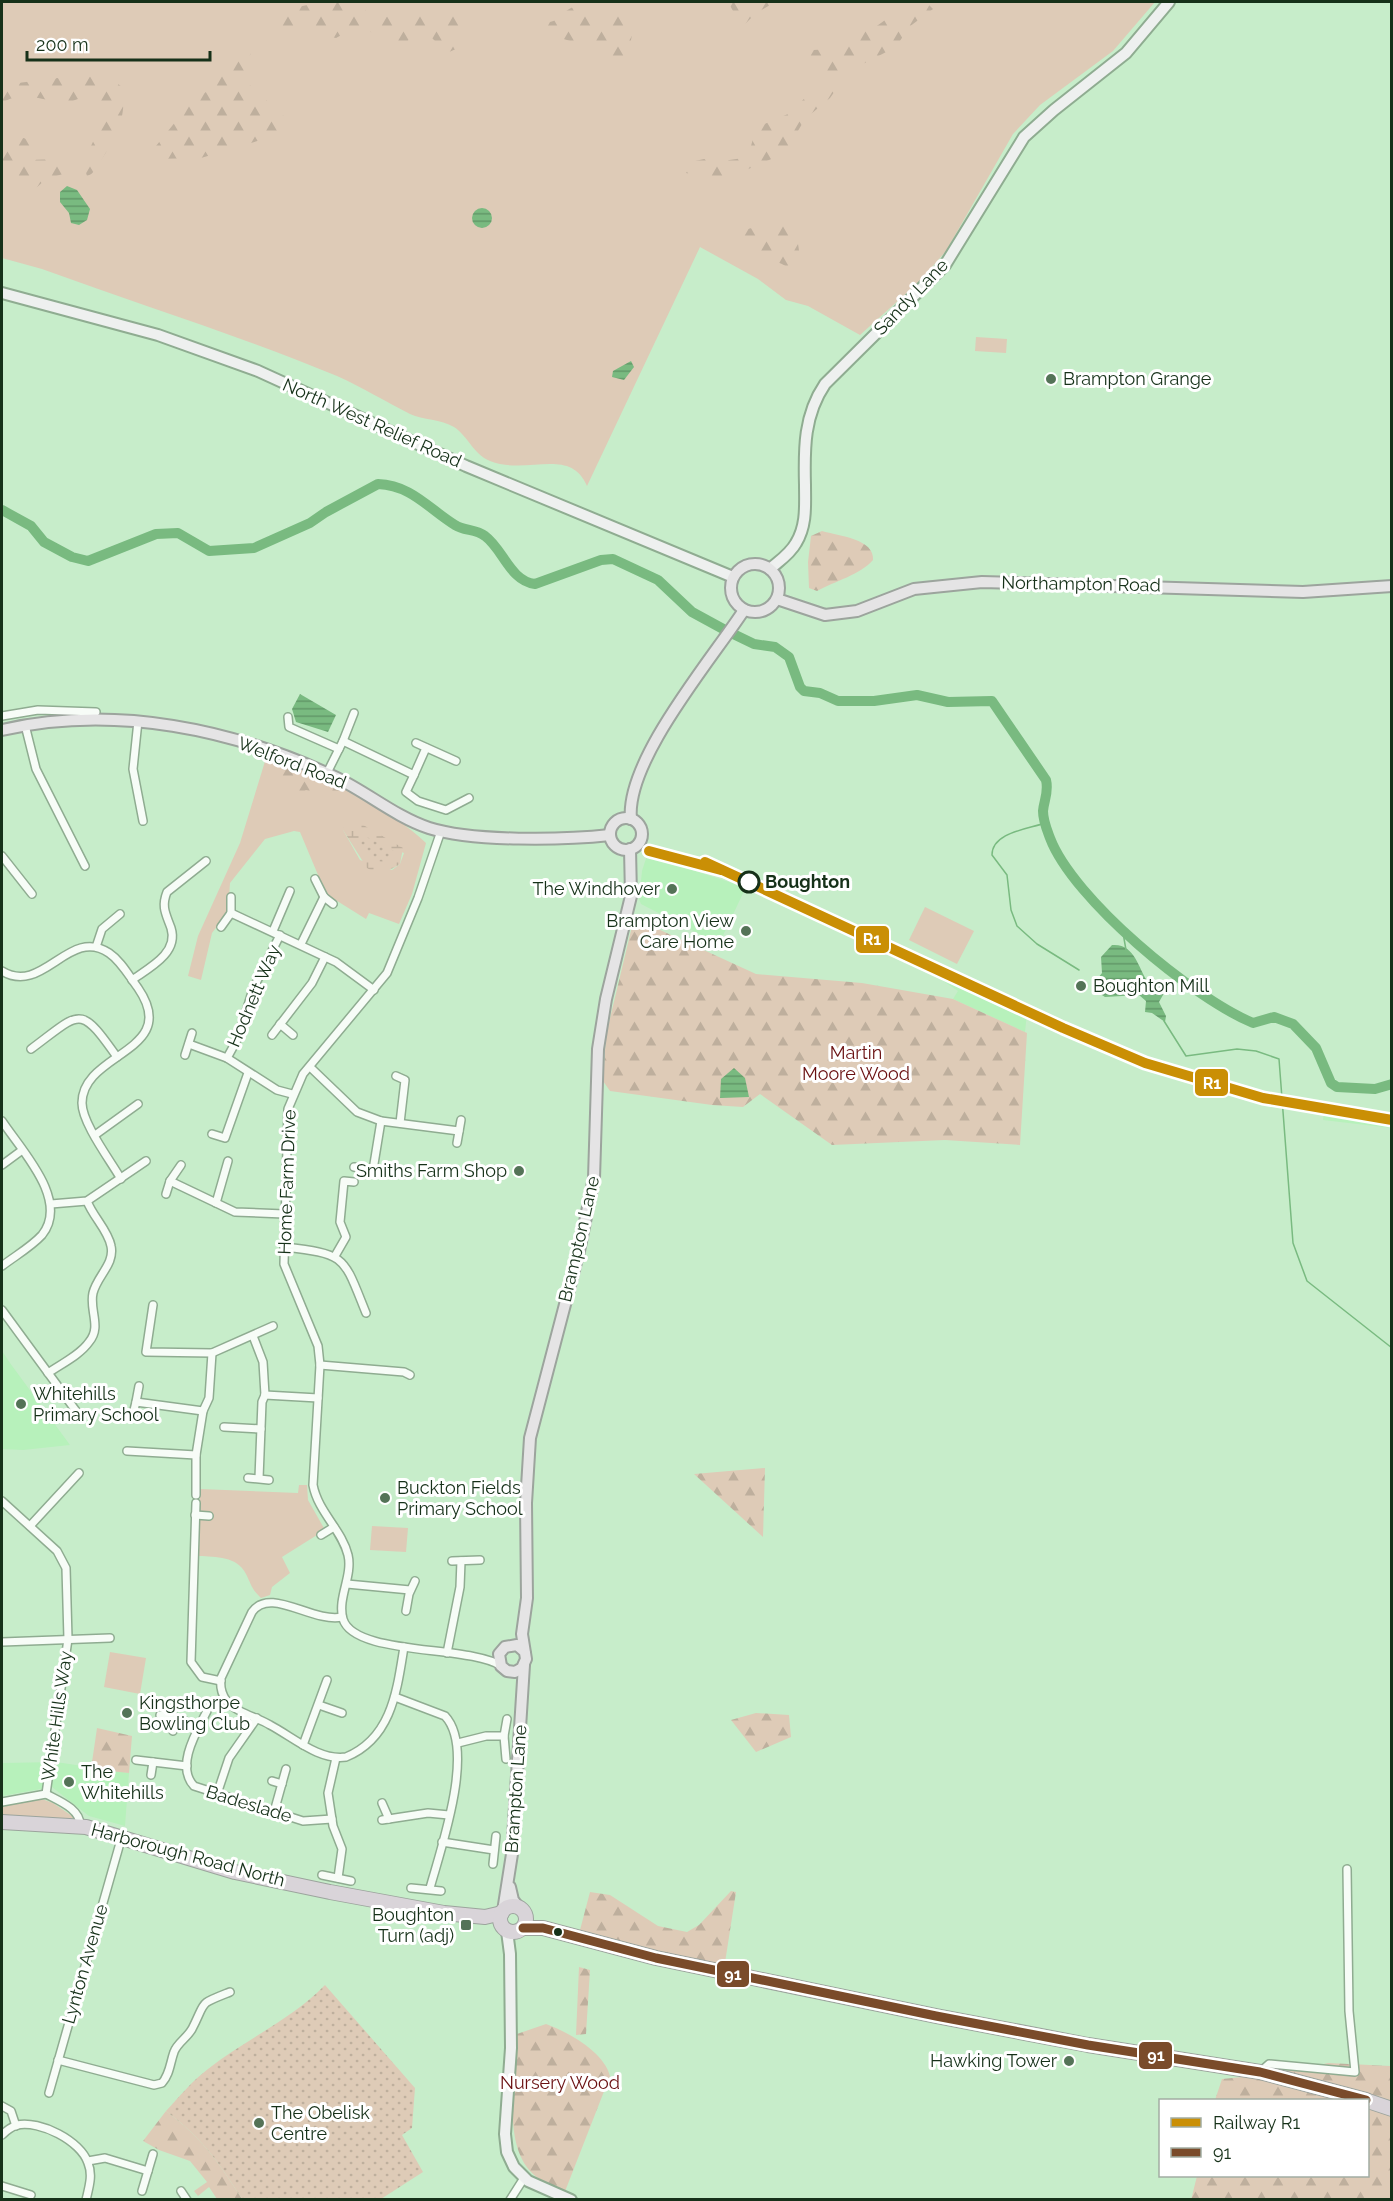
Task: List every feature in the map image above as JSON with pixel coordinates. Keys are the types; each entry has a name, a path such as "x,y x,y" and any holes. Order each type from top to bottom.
{"highway":[{"name":"Harborough Road North","path":"2,1822 80,1826 122,1836 250,1875 444,1913"},
{"path":"444,1913 485,1917 503,1912 511,1906 573,1936"},
{"path":"513,1930 526,1921 521,1909"},
{"path":"503,1912 500,1921 513,1930"},
{"path":"444,1913 513,1930 536,1927 656,1958 955,2020 1088,2045 1260,2072 1360,2099"},
{"path":"1369,2102 1392,2109"}],"main road":[{"path":"757,564 770,569 779,585 777,599 763,612 744,610 732,596 733,577 747,565 757,564"},
{"name":"Northampton Road","path":"777,599 825,615 857,611 914,589 982,582 1302,592 1392,586"},
{"path":"627,819 643,768 665,726 744,610"},
{"name":"Welford Road","path":"2,730 55,721 138,721 178,726 232,739 327,773 419,824 441,831 476,835 571,838 610,835"},
{"path":"627,819 640,826 642,834 638,844 630,849 618,848 610,835 614,824 627,819"},
{"name":"Brampton Lane","path":"503,1912 509,1881 525,1652 522,1627 527,1598 526,1503 531,1428 574,1270 594,1178 598,1049 606,999 630,896 630,849"},
{"path":"503,1648 522,1627"},
{"path":"503,1648 517,1645 525,1652"},
{"name":"Brampton Lane","path":"503,1648 498,1658 504,1669 514,1679 522,1698"},
{"path":"504,1669 515,1672 524,1665"},
{"path":"509,1881 513,1900 521,1909"}],"street":[{"name":"Sandy Lane","path":"770,569 791,551 802,531 806,506 806,427 814,403 825,384 920,293 945,265 971,227 1024,137 1126,53 1169,2"},
{"name":"North West Relief Road","path":"2,293 158,335 258,371 466,466 733,577"},
{"path":"52,709 55,721"},
{"path":"2,716 17,711 52,709 96,712"},
{"path":"327,773 354,713"},
{"path":"288,717 288,727 339,749"},
{"path":"138,721 133,769 143,821"},
{"path":"25,725 36,769 85,866"},
{"path":"343,741 414,775"},
{"path":"416,743 456,761"},
{"path":"426,748 406,792 440,810 453,808 469,798"},
{"name":"Home Farm Drive","path":"342,1617 348,1555 320,1504 313,1485 320,1365 318,1346 285,1274 286,1127 292,1094 310,1067 387,973 441,831"},
{"path":"2,856 32,894"},
{"path":"132,980 164,956 171,944 171,929 164,910 167,892 206,861"},
{"path":"315,879 324,897 333,904"},
{"name":"Hodnett Way","path":"227,1058 238,1038 253,989 290,891"},
{"path":"221,927 231,914 231,897"},
{"path":"301,944 324,897"},
{"path":"96,947 102,929 120,914"},
{"path":"231,914 301,944 352,972 374,990"},
{"path":"2,971 20,977 34,976 72,950 96,947 114,957 147,1004 148,1025 136,1043 93,1075 82,1095 85,1118 121,1179"},
{"path":"272,1035 312,983 325,957"},
{"path":"31,1049 71,1020 80,1018 93,1023 117,1057"},
{"path":"280,1024 293,1035"},
{"path":"185,1055 192,1033"},
{"path":"189,1044 227,1058 278,1090 292,1094"},
{"path":"310,1067 357,1112 381,1121 459,1131"},
{"path":"212,1134 225,1138 248,1073"},
{"path":"396,1076 405,1080 400,1123"},
{"path":"96,1135 138,1104"},
{"path":"457,1143 461,1120"},
{"path":"2,1121 45,1186 51,1204 49,1221 42,1234 2,1266"},
{"path":"374,1170 381,1121"},
{"path":"2,1166 21,1151"},
{"path":"51,1204 87,1201 146,1161"},
{"path":"216,1203 228,1161"},
{"path":"166,1194 181,1165"},
{"path":"354,1167 384,1172"},
{"path":"171,1181 234,1212 284,1214"},
{"path":"335,1256 346,1237 340,1222 344,1181 354,1182"},
{"path":"48,1373 86,1346 95,1331 93,1296 97,1282 110,1260 112,1249 87,1201"},
{"path":"284,1247 318,1251 335,1256 348,1269 366,1313"},
{"path":"153,1305 146,1352 212,1353 273,1326"},
{"path":"2,1310 79,1415"},
{"path":"253,1336 263,1362 265,1395 262,1402 259,1478"},
{"path":"212,1353 209,1398 203,1411 196,1455 191,1662 202,1677 220,1681"},
{"path":"320,1365 404,1372 410,1375"},
{"path":"133,1414 139,1386"},
{"path":"265,1395 318,1398"},
{"path":"136,1402 203,1411"},
{"path":"224,1427 261,1429"},
{"path":"127,1451 196,1455"},
{"path":"30,1526 79,1473"},
{"path":"248,1478 269,1480"},
{"name":"White Hills Way","path":"2,1501 57,1551 64,1562 68,1639 46,1794"},
{"path":"195,1515 209,1516"},
{"path":"321,1535 334,1527"},
{"path":"447,1653 460,1587 456,1561 480,1560"},
{"path":"406,1611 410,1590 415,1581"},
{"path":"347,1584 410,1590"},
{"path":"404,1647 395,1697 388,1718 377,1734 352,1755 336,1758 303,1745 227,1701 221,1692 220,1681 248,1619 260,1603 274,1601 315,1615 342,1617 348,1629 358,1635 404,1647 477,1656 504,1669"},
{"path":"2,1642 110,1638"},
{"path":"477,1656 503,1648"},
{"path":"303,1745 327,1680"},
{"path":"395,1697 446,1716 454,1729 458,1743 449,1815 430,1888"},
{"path":"319,1705 342,1713"},
{"path":"136,1760 187,1766 191,1747 207,1711"},
{"path":"160,1715 199,1727"},
{"path":"173,1731 175,1718"},
{"path":"217,1794 229,1758 257,1718"},
{"path":"506,1759 504,1736 507,1719"},
{"path":"458,1743 486,1736 504,1736"},
{"path":"336,1758 328,1785 332,1820 342,1849 338,1878"},
{"path":"152,1775 153,1762"},
{"name":"Badeslade","path":"187,1766 188,1777 194,1786 309,1822 332,1820"},
{"path":"274,1812 286,1769"},
{"path":"272,1781 282,1784"},
{"path":"2,1802 46,1794 76,1813 80,1819 80,1826"},
{"path":"382,1803 386,1820 428,1813 449,1815"},
{"name":"Lynton Avenue","path":"49,2093 122,1836"},
{"path":"493,1864 496,1836"},
{"path":"442,1842 494,1850"},
{"path":"1260,2072 1264,2066 1269,2064 1355,2072 1349,2020 1347,1869"},
{"path":"322,1875 351,1881"},
{"path":"411,1888 430,1888 441,1891"},
{"path":"513,1930 510,1954 510,2070 505,2140 509,2158 524,2178 538,2187 571,2199"},
{"path":"58,2060 154,2085 162,2083 167,2077 175,2049 191,2030 200,2007 207,2001 230,1992"},
{"path":"2,2106 10,2111 16,2126"},
{"path":"2,2135 16,2126 39,2128 70,2141 82,2151 88,2162 90,2178 86,2199"},
{"path":"142,2191 153,2154"},
{"path":"88,2162 105,2158 148,2171"},
{"path":"510,2199 524,2178"},
{"path":"2,2186 30,2197 33,2187"},
{"path":"181,2191 190,2198"}],"shaded area":[{"path":"67,186 77,190 90,209 87,220 79,225 71,223 69,213 60,202 60,192"},
{"path":"482,208 489,211 492,218 489,225 482,228 475,225 472,218 475,211"},
{"path":"631,361 634,367 624,380 612,377 613,371"},
{"path":"300,694 336,715 328,732 296,722 292,709"},
{"path":"649,849 709,862 769,885 1034,1011 1037,1013 1036,1017 1027,1013 1025,1032 953,999 958,991 927,970 746,887 719,944 641,904 639,899 642,871","holes":["664,859 692,865 735,884"]},
{"path":"1112,945 1120,945 1131,952 1148,982 1154,985 1166,983 1167,988 1159,1002 1166,1016 1165,1022 1152,1013 1145,1012 1146,1001 1139,995 1105,997 1094,990 1093,984 1102,973 1101,957"},
{"path":"734,1068 745,1078 749,1097 720,1098 721,1079"},
{"path":"1324,1113 1391,1122 1391,1128 1323,1120"},
{"name":"Whitehills Primary School","path":"2,1351 70,1445 23,1450 2,1449"},
{"path":"56,1762 129,1773 125,1826 89,1816 52,1787 2,1796 2,1763"}],"green space":[{"path":"2,2 1155,2 1113,51 1040,105 1013,134 946,251 919,282 860,335 808,306 786,300 758,279 700,247 587,486 579,474 570,467 559,464 518,466 490,461 479,454 454,427 410,414 346,380 301,361 42,269 2,258"},
{"path":"323,2 369,2 365,10 373,20 419,12 466,14 458,48 447,53 430,36 413,36 397,51 390,35 377,35 358,26 336,38 282,26 284,13 292,8"},
{"path":"728,2 775,2 755,14 742,27"},
{"path":"922,3 928,4 933,9 909,27 896,47 849,71 830,98 805,119 789,146 776,157 716,183 707,177 686,173 695,161 704,159 716,162 743,158 751,146 754,135 762,125 788,114 806,97 817,96 822,85 822,70 801,56 799,51 837,48 858,31 873,28 895,13 909,12"},
{"path":"573,7 589,15 617,12 629,18 632,28 631,42 618,63 603,51 544,33 550,22"},
{"path":"251,36 255,41 242,78 288,120 291,131 201,158 151,159 148,156 192,101 206,92 238,60 245,41"},
{"path":"74,76 107,79 124,89 119,129 94,171 87,176 83,163 99,129 98,105 81,98 65,103 24,96 2,103 2,85"},
{"path":"12,135 27,139 30,146 26,160 63,159 65,162 63,174 46,179 35,189 16,186 13,179 2,174 2,155 7,138"},
{"path":"793,218 794,222 800,267 790,269 744,245 742,238 744,230"},
{"path":"976,337 1007,339 1006,353 975,351"},
{"path":"822,531 862,543 872,553 873,560 854,574 817,591 809,588 808,562 811,536"},
{"path":"266,758 306,771 350,792 393,817 426,843 412,894 399,924 369,913 366,919 326,894 300,832 294,831 265,839 230,883 228,912 212,933 201,980 188,976 198,936 240,843","holes":["343,830 404,853 400,864 392,870 360,860"]},
{"path":"276,761 344,789 335,800 306,790 298,796 279,792"},
{"path":"358,822 403,848 400,864 384,871 367,868 343,830 345,823"},
{"path":"359,833 394,851 390,862 375,861 360,848"},
{"path":"925,907 974,931 957,964 909,940"},
{"name":"Martin Moore Wood","path":"634,918 756,974 862,983 953,999 1027,1033 1020,1145 945,1140 832,1145 760,1094 743,1107 610,1091 603,1081 606,1035"},
{"path":"765,1468 763,1537 694,1474"},
{"path":"299,1485 307,1485 308,1500 325,1530 282,1557 290,1573 272,1587 270,1595 261,1598 242,1568 232,1561 219,1557 199,1556 200,1489 298,1493"},
{"path":"372,1526 408,1528 406,1552 370,1550"},
{"path":"110,1652 146,1658 140,1694 104,1687"},
{"path":"756,1713 789,1715 791,1737 756,1752 731,1720"},
{"path":"97,1728 132,1736 129,1773 91,1769"},
{"path":"39,1798 53,1803 75,1818 2,1818 2,1807"},
{"path":"731,1891 736,1892 724,1969 580,1930 590,1892 610,1895 658,1926 687,1932 699,1925"},
{"path":"579,1967 590,1970 586,2034 576,2035"},
{"path":"325,1985 415,2088 412,2128 402,2135 423,2172 381,2199 242,2199 209,2151 166,2111 208,2069 298,2009"},
{"name":"Nursery Wood","path":"546,2024 564,2032 593,2051 601,2059 610,2076 564,2194 543,2182 522,2160 513,2126 512,2107 517,2034"},
{"path":"1328,2063 1391,2066 1391,2199 1191,2200 1197,2177 1369,2177 1369,2099 1215,2099 1222,2079 1252,2076 1304,2088 1286,2072 1288,2065 1307,2068"},
{"path":"166,2111 209,2151 242,2199 217,2199 209,2187 198,2196 194,2191 207,2182 190,2161 159,2150 143,2141"}],"waterway":[{"path":"2,510 31,526 44,542 72,557 88,561 156,534 178,533 209,551 254,548 310,523 378,484 390,485 410,493 459,527 485,536 513,571 526,582 535,584 601,560 613,559 658,580 692,612 754,644 775,647 789,657 800,687 804,691 820,693 838,701 874,701 917,695 948,702 992,701 1046,780 1043,811 1050,838 1063,862 1083,889 1109,917 1168,970 1228,1010 1253,1023 1274,1017 1293,1024 1316,1048 1331,1083 1337,1087 1375,1089 1392,1084"},
{"path":"1045,823 1005,836 998,841 992,855 1007,875 1011,910 1017,926 1037,944 1079,970"},
{"path":"1122,927 1126,950"},
{"path":"1164,1021 1186,1056 1237,1049 1256,1051 1279,1059 1293,1243 1307,1281 1392,1348"}],"rail line":[{"name":"R1","path":"649,851 721,870"},
{"name":"R1","path":"705,862 1063,1028 1145,1063 1263,1098 1392,1120"}],"transit line":[{"name":"91","path":"523,1928 543,1928 656,1958 936,2016 1088,2045 1260,2072 1362,2099"}],"place":[{"name":"Brampton Grange","path":"1051,379"},
{"name":"Boughton","path":"749,882"},
{"name":"The Windhover","path":"672,889"},
{"name":"Brampton View Care Home","path":"746,931"},
{"name":"Boughton Mill","path":"1081,986"},
{"name":"Smiths Farm Shop","path":"519,1171"},
{"name":"Whitehills Primary School","path":"21,1404"},
{"name":"Buckton Fields Primary School","path":"385,1498"},
{"name":"Kingsthorpe Bowling Club","path":"127,1713"},
{"name":"The Whitehills","path":"69,1782"},
{"name":"Boughton Turn (adj)","path":"466,1925"},
{"name":"Hawking Tower","path":"1069,2061"},
{"name":"The Obelisk Centre","path":"259,2123"}]}
